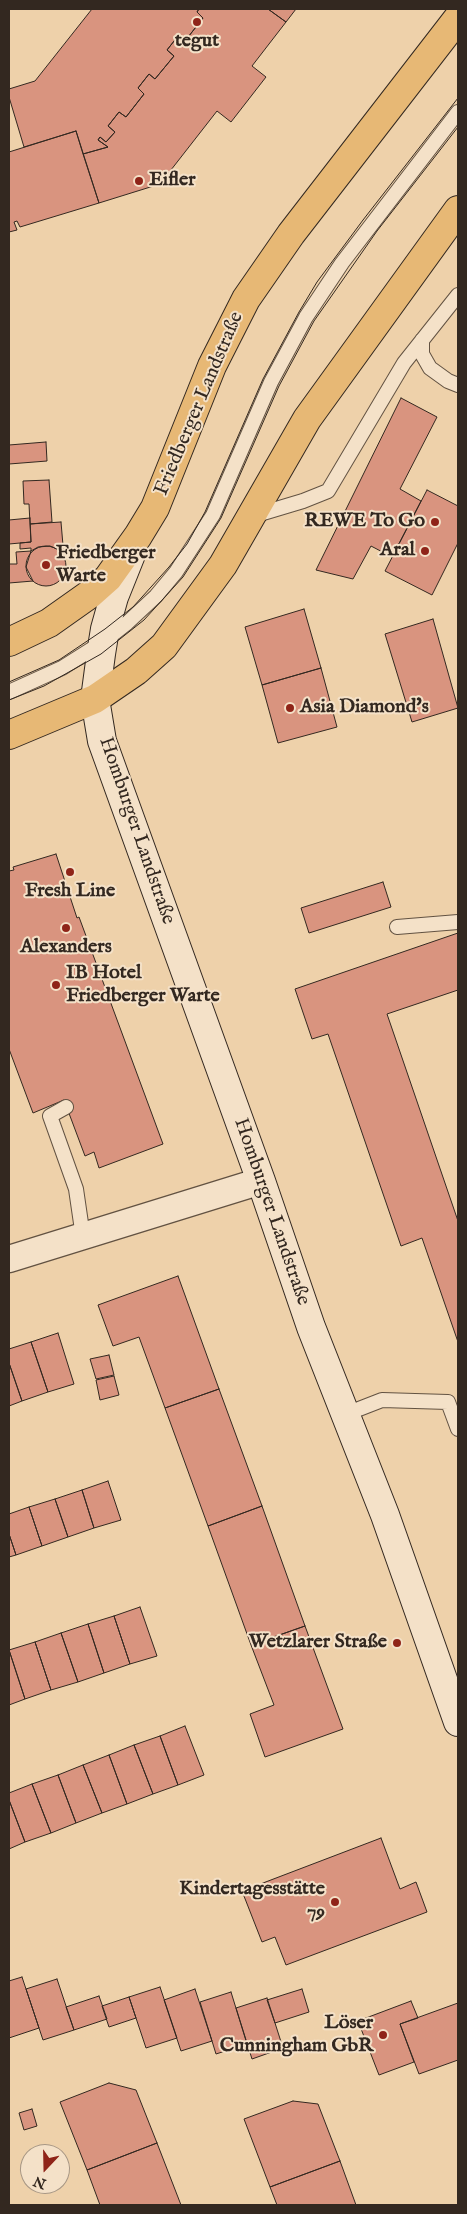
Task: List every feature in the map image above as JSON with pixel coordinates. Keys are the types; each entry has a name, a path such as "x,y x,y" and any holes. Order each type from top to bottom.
{"main road":[{"name":"Friedberger Landstraße","path":"9,642 49,623 90,594 108,578 155,508 212,366 246,299 291,234 458,18"},
{"path":"9,735 95,700 136,671 164,646 222,565 307,419 457,216"}],"street":[{"name":"Homburger Landstraße","path":"138,536 114,596 103,642 95,700 102,741 261,1181 311,1327 410,1583 458,1722"},
{"path":"9,1259 261,1181"}],"lane":[{"path":"9,692 62,668 103,642 127,624 156,596 194,546 224,493 271,382 306,317 342,263 458,112"},
{"path":"250,517 304,501 328,491 404,363 458,295"},
{"path":"422,340 422,354 430,368 448,381 458,385"},
{"path":"397,927 458,922"},
{"path":"66,1106 50,1116 76,1189 83,1237"},
{"path":"346,1414 382,1400 448,1402 458,1429"}],"building":[{"path":"92,9 199,9 197,12 203,18 185,41 178,36 167,50 174,56 155,79 149,74 138,88 144,94 126,117 119,112 108,126 115,132 106,142 100,137 98,140 108,147 83,154 76,131 24,147 9,97 9,89 35,81"},
{"path":"199,9 268,9 286,22 252,66 266,77 231,122 217,111 160,184 99,203 83,154 108,147 98,140 100,137 106,142 115,132 108,126 119,112 126,117 144,94 138,88 149,74 155,79 174,56 167,50 178,36 185,41 203,18 197,12"},
{"path":"268,9 296,9 286,22"},
{"path":"76,131 99,203 20,227 17,221 14,222 17,230 9,232 9,152"},
{"path":"401,398 437,417 400,489 421,501 392,557 371,546 353,579 316,570"},
{"path":"46,442 47,461 9,464 9,445"},
{"path":"49,480 52,522 30,524 29,504 24,504 23,481"},
{"path":"427,490 458,506 458,543 432,595 385,571"},
{"path":"30,518 31,542 9,544 9,520"},
{"path":"61,522 64,557 57,549 50,546 38,547 31,551 31,548 20,549 20,543 31,542 30,524"},
{"name":"Friedberger Warte","path":"42,546 50,546 57,549 63,555 66,566 63,577 57,583 50,586 42,586 35,583 29,577 26,570 26,562 29,555 35,549"},
{"path":"31,551 26,567 33,581 9,583 9,564 17,564 16,552"},
{"path":"304,609 321,668 262,685 245,627"},
{"path":"433,619 458,708 412,722 385,634"},
{"path":"321,668 337,727 278,743 262,685"},
{"name":"IB Hotel Friedberger Warte","path":"56,854 77,918 79,917 163,1144 99,1168 94,1152 85,1156 64,1100 33,1113 9,1049 9,871 14,870 13,867"},
{"path":"383,882 391,907 309,933 301,908"},
{"path":"458,933 458,990 387,1014 458,1221 458,1342 422,1238 401,1246 328,1034 312,1039 295,989"},
{"path":"178,1276 219,1389 165,1408 139,1337 113,1346 98,1305"},
{"path":"58,1333 74,1384 48,1392 31,1342"},
{"path":"31,1342 48,1392 22,1401 9,1363 9,1349"},
{"path":"109,1355 114,1375 96,1379 90,1359"},
{"path":"9,1363 22,1401 9,1406"},
{"path":"114,1376 119,1395 100,1400 96,1380"},
{"path":"219,1389 262,1506 208,1526 165,1408"},
{"path":"108,1481 121,1520 94,1528 82,1490"},
{"path":"82,1490 94,1528 68,1537 55,1499"},
{"path":"55,1499 68,1537 42,1546 29,1507"},
{"path":"262,1506 305,1626 251,1645 208,1526"},
{"path":"29,1507 42,1546 16,1555 9,1534 9,1514"},
{"path":"9,1534 16,1555 9,1557"},
{"path":"140,1607 157,1656 130,1664 114,1616"},
{"path":"114,1616 130,1664 104,1673 88,1624"},
{"path":"88,1624 104,1673 78,1682 61,1633"},
{"path":"305,1626 343,1729 265,1757 250,1714 274,1705 251,1645"},
{"path":"61,1633 78,1682 51,1690 35,1642"},
{"path":"35,1642 51,1690 25,1699 9,1650"},
{"path":"9,1650 25,1699 9,1705"},
{"path":"185,1726 204,1775 178,1785 160,1736"},
{"path":"160,1736 178,1785 153,1794 134,1745"},
{"path":"134,1745 153,1794 127,1804 109,1755"},
{"path":"109,1755 127,1804 102,1813 83,1765"},
{"path":"83,1765 102,1813 76,1823 58,1775"},
{"path":"58,1775 76,1823 51,1833 32,1784"},
{"path":"32,1784 51,1833 25,1842 9,1800 9,1793"},
{"path":"9,1800 25,1842 9,1849"},
{"name":"Kindertagesstätte 79","path":"381,1838 400,1889 416,1882 427,1912 286,1965 275,1937 262,1942 242,1891"},
{"path":"22,1977 39,2028 9,2038 9,1981"},
{"path":"57,1979 74,2030 43,2040 26,1989"},
{"path":"160,1987 177,2038 146,2048 129,1997"},
{"path":"195,1989 212,2041 181,2051 164,2000"},
{"path":"302,1989 309,2012 275,2023 267,2000"},
{"path":"231,1992 247,2044 216,2054 200,2002"},
{"path":"99,1996 107,2019 74,2030 66,2007"},
{"path":"129,1997 136,2018 109,2027 102,2006"},
{"path":"267,1998 283,2048 252,2059 236,2008"},
{"path":"411,2001 418,2018 400,2024 414,2062 379,2075 358,2021"},
{"path":"458,2003 458,2060 419,2074 400,2024"},
{"path":"109,2083 136,2090 157,2143 87,2170 60,2102"},
{"path":"293,2101 318,2104 340,2161 270,2187 244,2119"},
{"path":"32,2109 37,2126 24,2130 19,2113"},
{"path":"157,2143 181,2205 100,2205 87,2170"},
{"path":"340,2161 356,2205 277,2205 270,2187"}],"tram line":[{"path":"9,682 59,660 105,629 133,607 187,544 205,512 263,379 317,282 458,98"},
{"path":"9,700 44,686 101,654 144,620 183,577 221,518 279,386 314,321 377,231 458,127"}],"place":[{"name":"tegut","path":"197,22"},
{"name":"Eifler","path":"139,181"},
{"name":"REWE To Go","path":"435,522"},
{"name":"Aral","path":"425,551"},
{"name":"Friedberger Warte","path":"46,565"},
{"name":"Asia Diamond's","path":"290,708"},
{"name":"Fresh Line","path":"70,872"},
{"name":"Alexanders","path":"66,928"},
{"name":"IB Hotel Friedberger Warte","path":"56,985"},
{"name":"Wetzlarer Straße","path":"397,1643"},
{"name":"Kindertagesstätte 79","path":"335,1902"},
{"name":"Löser Cunningham GbR","path":"383,2035"}]}
